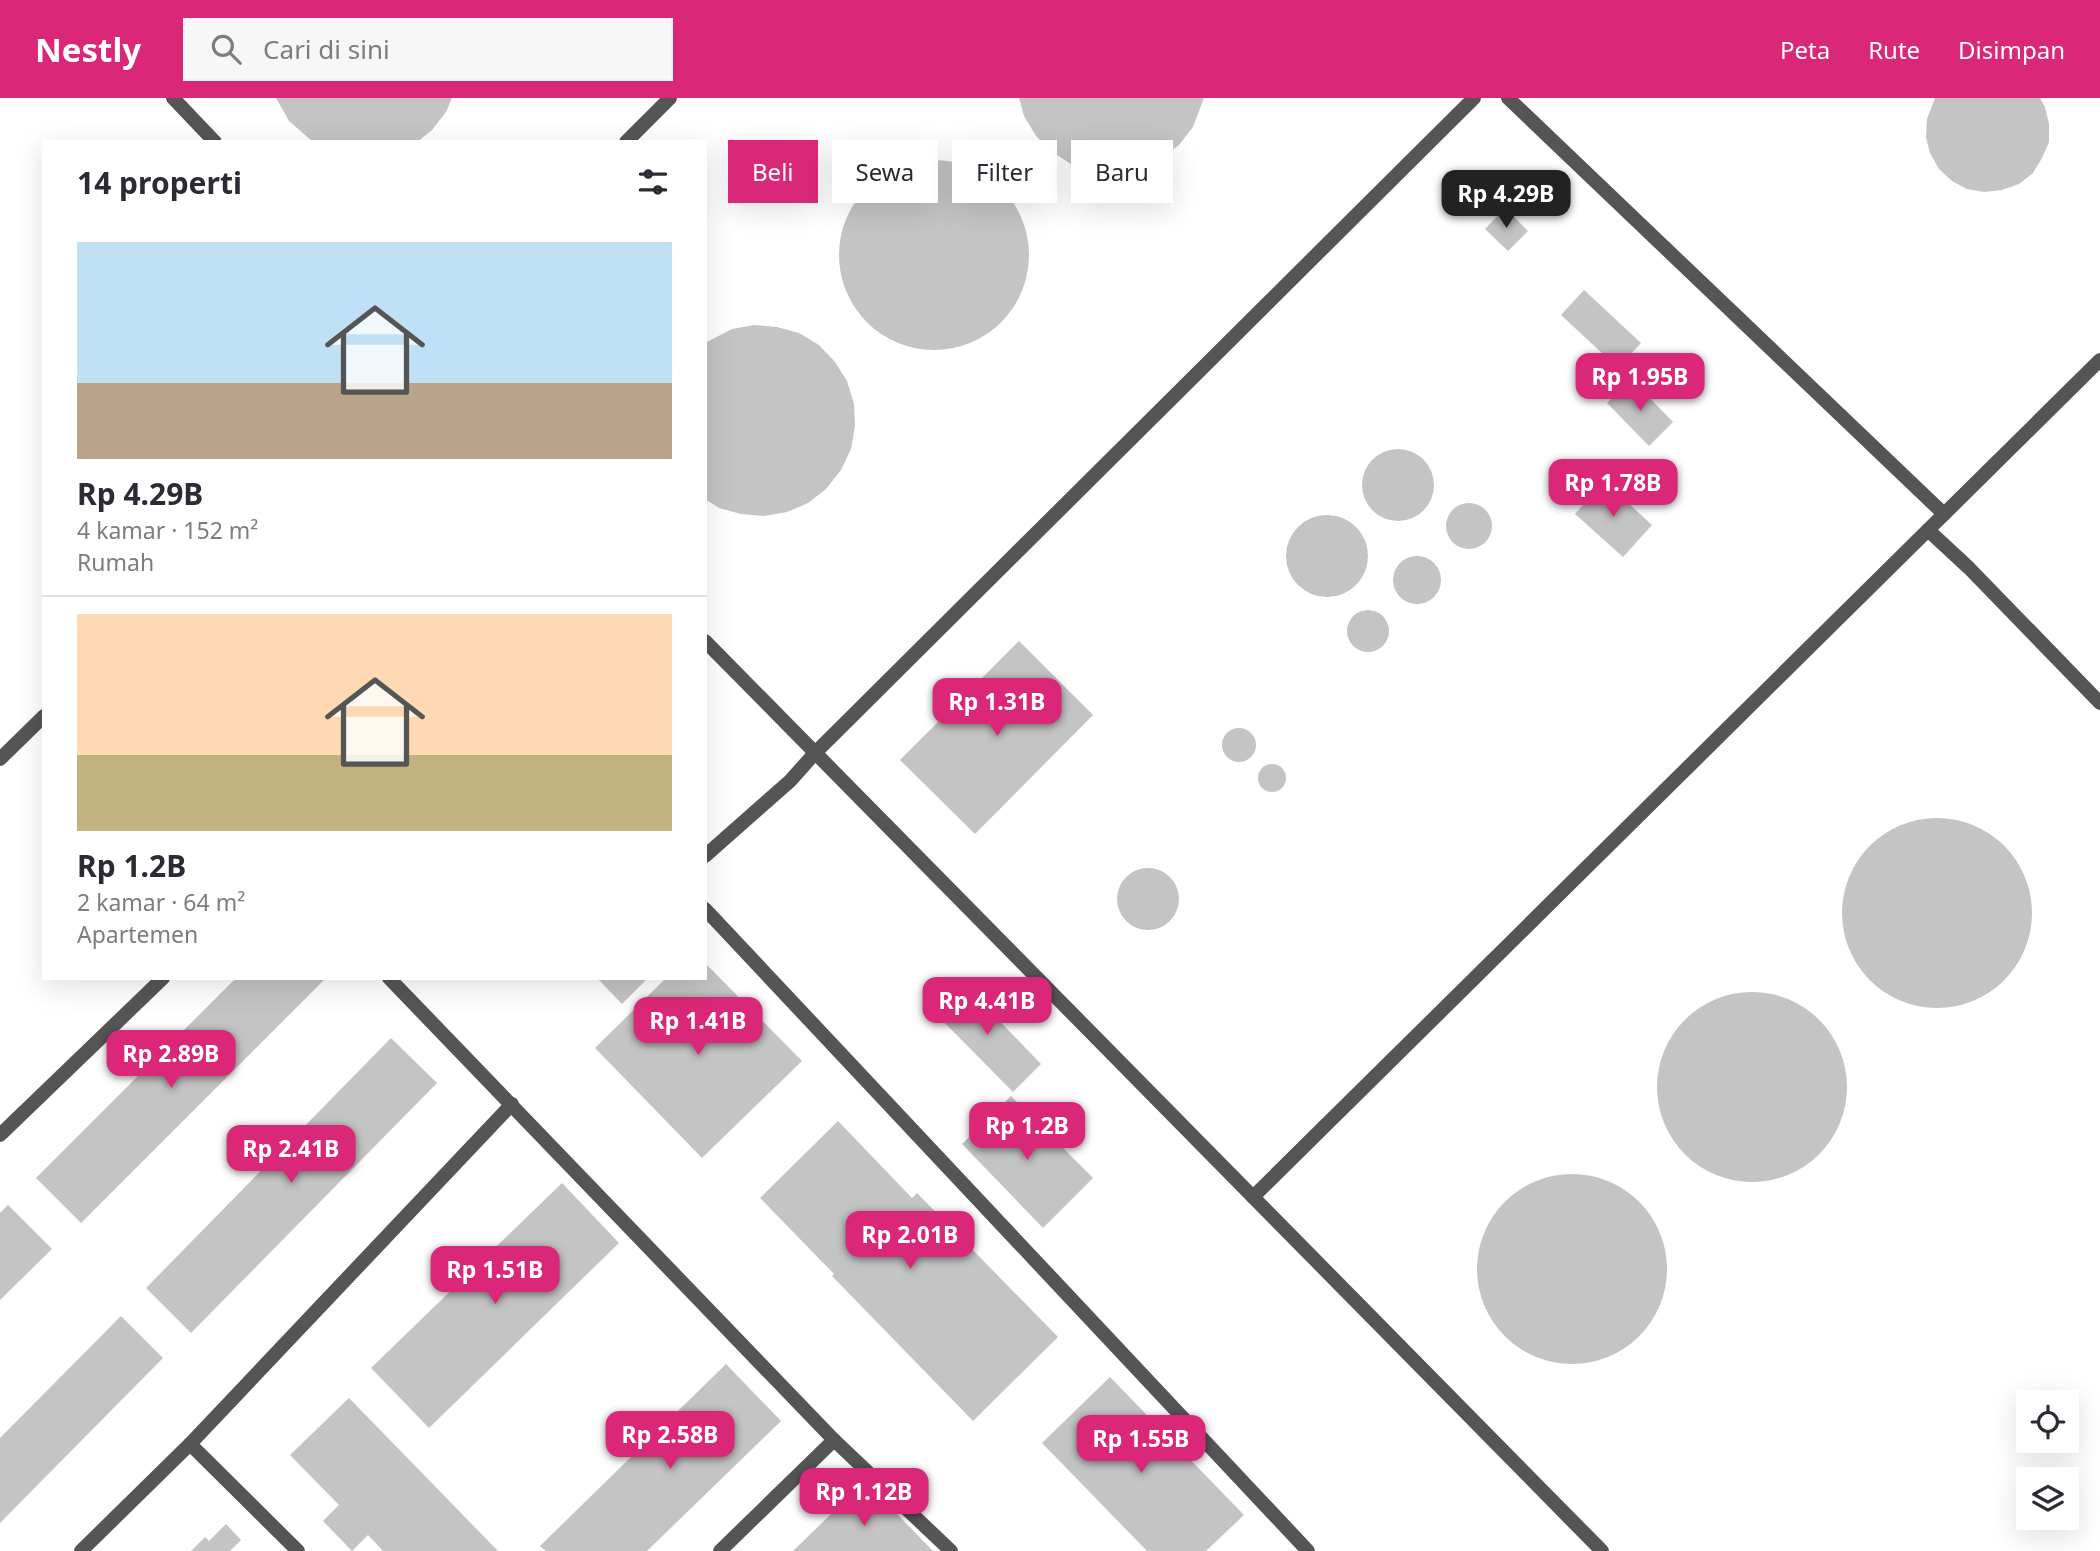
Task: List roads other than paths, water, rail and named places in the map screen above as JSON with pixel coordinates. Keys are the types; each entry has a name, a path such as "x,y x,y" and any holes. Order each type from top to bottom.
{"lane":[{"path":"173,98 213,140"},
{"path":"628,140 670,98"},
{"path":"707,854 790,781 1474,98"},
{"path":"1508,98 1944,514"},
{"path":"1253,1197 2100,360"},
{"path":"1928,530 1969,568 2100,703"},
{"path":"707,643 1602,1551"},
{"path":"0,759 42,718"},
{"path":"707,911 1308,1551"},
{"path":"0,1135 161,980"},
{"path":"391,980 834,1440 951,1551"},
{"path":"81,1551 190,1444 512,1104"},
{"path":"720,1551 834,1440"},
{"path":"190,1444 298,1551"}]}
